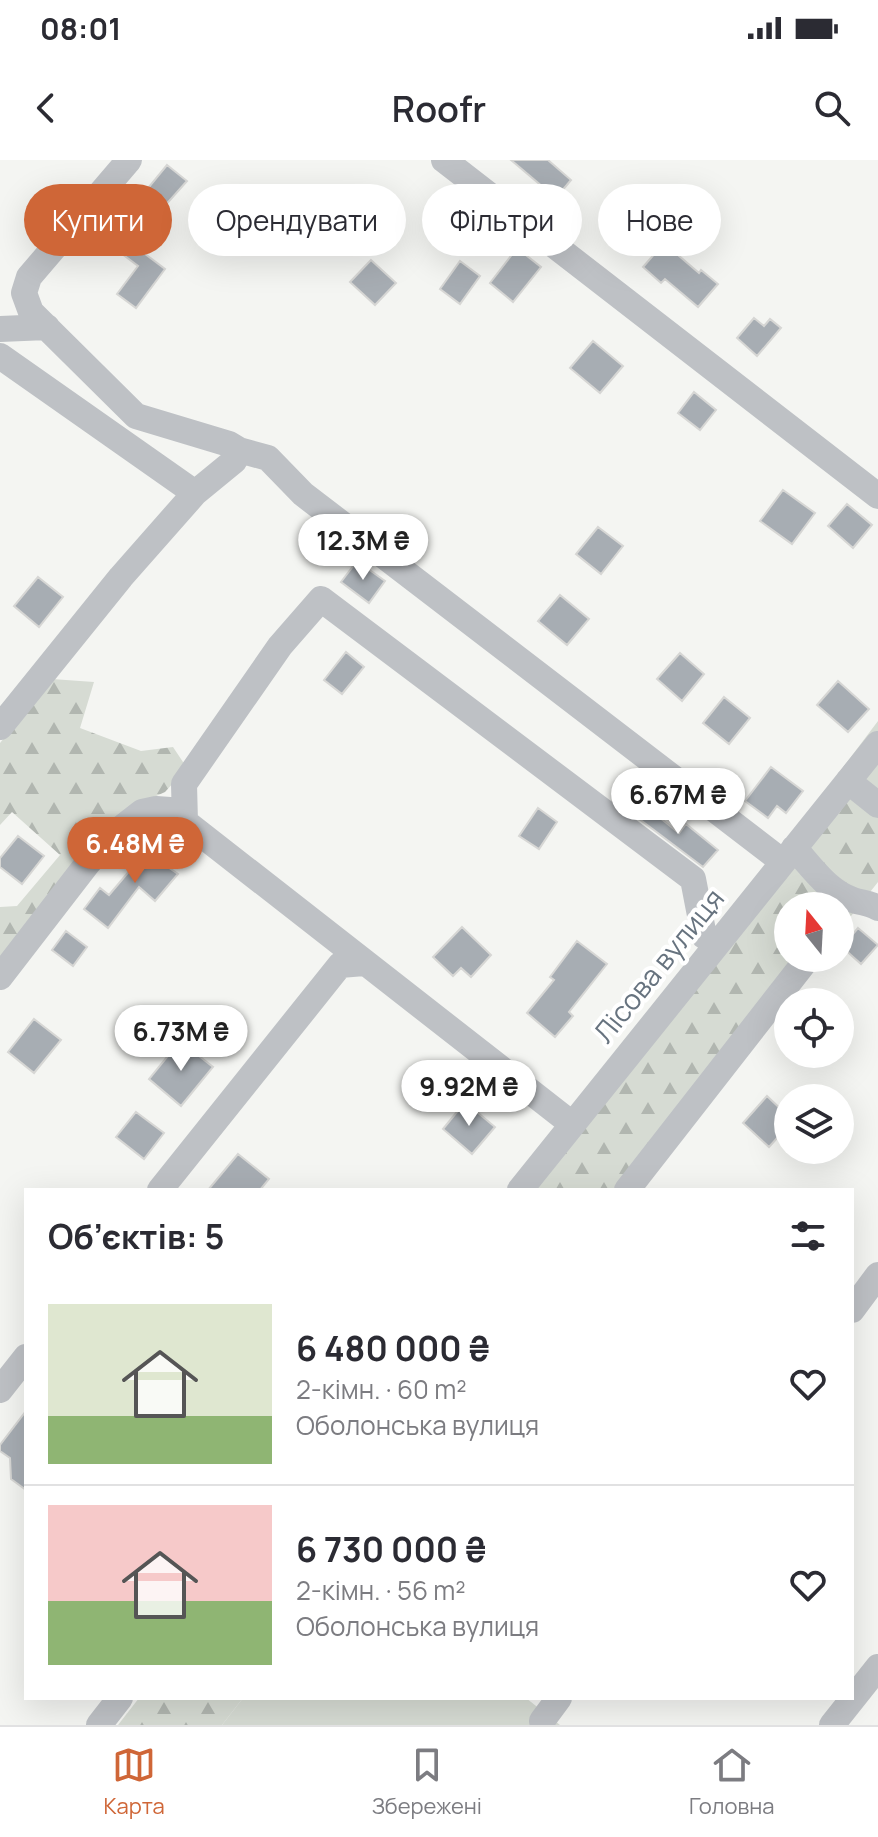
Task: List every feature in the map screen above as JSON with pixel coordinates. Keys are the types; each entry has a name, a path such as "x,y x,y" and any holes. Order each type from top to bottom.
{"street":[{"path":"129,160 29,277 24,293 31,312 136,416 268,458 303,494 857,908"},
{"path":"444,160 878,496"},
{"path":"0,329 47,327"},
{"path":"0,356 195,493"},
{"path":"0,727 121,577 195,493 234,461 239,450"},
{"path":"185,822 184,784 280,646 321,599 693,879 704,936 717,944"},
{"name":"Лісова вулиця","path":"522,1188 878,744"},
{"path":"848,781 878,805"},
{"path":"0,977 115,833 142,812 170,810 572,1124"},
{"path":"162,1188 340,965 364,963"},
{"path":"629,1188 797,972"},
{"path":"854,1307 878,1275"},
{"path":"0,1390 24,1360"},
{"path":"854,1697 878,1667"},
{"path":"99,1725 118,1700"},
{"path":"542,1721 558,1700"},
{"path":"832,1725 852,1700"}],"green space":[{"path":"52,679 94,682 80,728 141,751 173,747 187,768 165,792 130,808 0,964 0,907 17,906 60,855 12,812 0,825 0,743"},
{"path":"878,721 878,882 854,912 854,892 774,892 774,972 807,972 795,988 774,988 774,1014 639,1188 526,1188"},
{"path":"137,1700 241,1700 222,1725 118,1725"},
{"path":"241,1700 529,1700 560,1725 222,1725"}],"building":[{"path":"511,160 548,160 571,180 568,184 539,184"},
{"path":"167,165 187,181 172,198 172,184 151,184"},
{"path":"125,256 148,256 165,269 136,308 117,294 138,266"},
{"path":"511,256 527,256 541,267 513,302 490,283"},
{"path":"653,256 679,256 718,284 698,307 665,279 661,283 643,267"},
{"path":"371,260 396,283 375,305 350,282"},
{"path":"460,261 480,276 460,304 440,289"},
{"path":"754,318 764,326 770,319 781,328 757,356 737,338"},
{"path":"593,341 623,366 600,393 570,368"},
{"path":"694,392 716,410 700,430 678,413"},
{"path":"783,490 815,513 792,544 760,521"},
{"path":"847,504 872,525 853,548 828,526"},
{"path":"598,527 623,546 601,574 576,554"},
{"path":"357,561 385,581 369,603 341,582"},
{"path":"38,577 63,597 39,627 14,606"},
{"path":"560,595 589,619 567,645 538,621"},
{"path":"346,652 364,667 342,694 324,680"},
{"path":"680,653 704,674 682,701 657,679"},
{"path":"838,681 869,709 848,732 817,705"},
{"path":"724,697 750,718 729,744 703,723"},
{"path":"771,767 803,791 786,813 777,806 768,818 745,801"},
{"path":"639,801 679,833 686,824 718,850 703,867 630,812"},
{"path":"538,808 557,822 539,849 519,836"},
{"path":"18,836 44,856 22,884 0,867 0,858"},
{"path":"154,842 174,860 168,867 178,874 155,901 139,887 108,928 84,909 100,888 109,895"},
{"path":"462,927 491,955 471,977 461,968 453,976 433,957"},
{"path":"858,928 878,945 861,964 854,958 854,933"},
{"path":"66,931 87,947 73,966 52,950"},
{"path":"577,941 607,964 569,1012 573,1016 555,1037 527,1013 554,980 550,977"},
{"path":"34,1019 61,1040 34,1073 8,1052"},
{"path":"180,1041 213,1067 181,1106 149,1079"},
{"path":"767,1096 774,1103 774,1141 769,1147 743,1123"},
{"path":"465,1102 495,1127 472,1154 443,1129"},
{"path":"136,1112 164,1133 144,1159 116,1137"},
{"path":"238,1154 269,1179 262,1188 210,1188"},
{"path":"24,1414 24,1489 11,1479 10,1458 0,1451 0,1445"}]}
